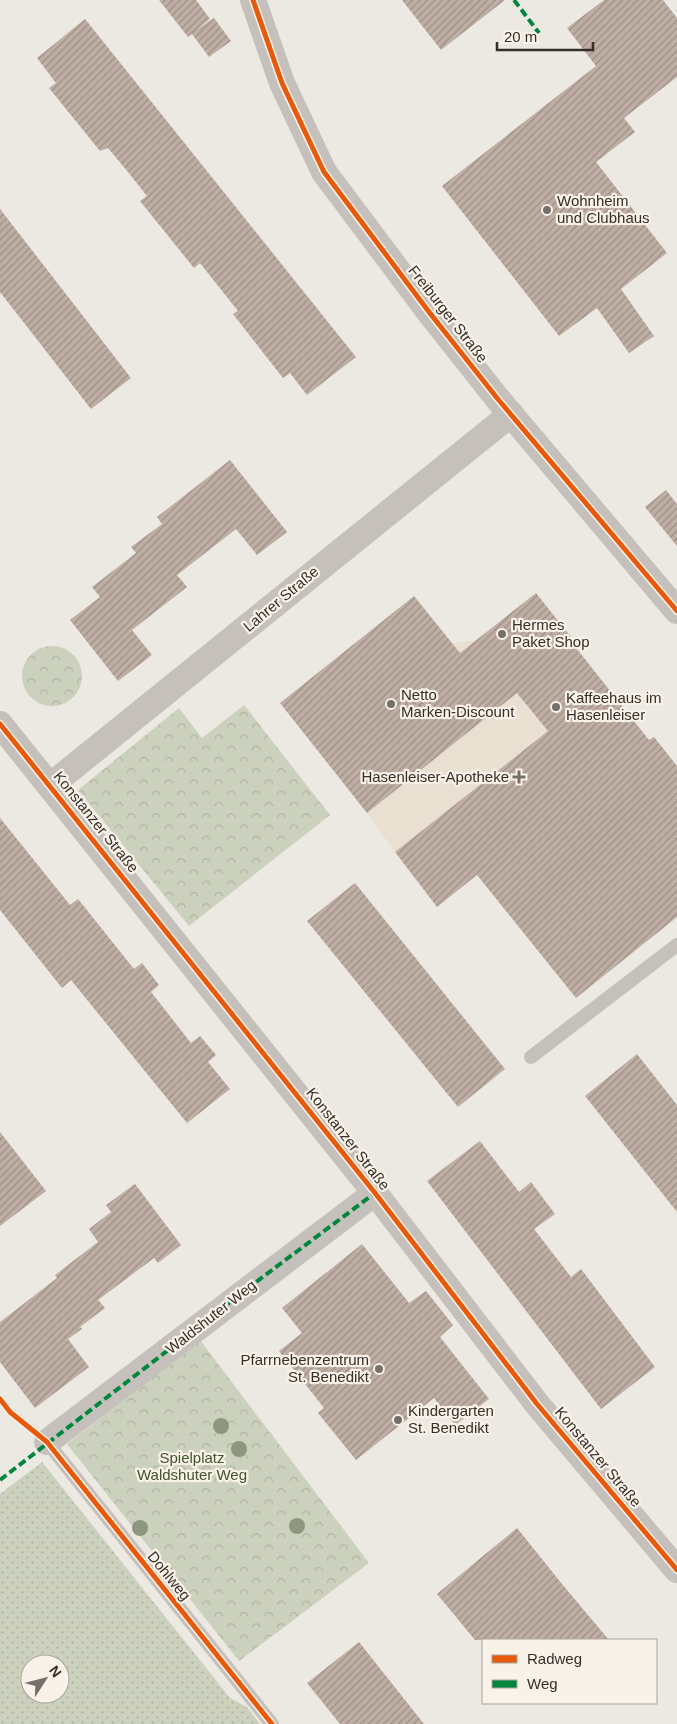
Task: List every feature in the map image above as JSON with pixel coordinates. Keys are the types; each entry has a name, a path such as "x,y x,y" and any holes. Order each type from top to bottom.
{"street":[{"name":"Freiburger Straße","path":"253,0 282,83 324,172 429,312 511,414 677,610"},
{"name":"Lahrer Straße","path":"50,785 511,414"},
{"name":"Konstanzer Straße","path":"0,724 375,1193 537,1404 677,1570"},
{"name":"Waldshuter Weg","path":"47,1442 375,1193"}],"lane":[{"path":"531,1056 677,945"},
{"name":"Dohlweg","path":"47,1442 272,1724"}],"green space":[{"path":"46,646 58,646 69,651 77,659 82,670 80,688 69,701 58,706 46,706 35,701 27,693 22,682 22,670 27,659 35,651"},
{"path":"244,705 330,815 189,926 78,790 179,708 202,738"},
{"name":"Spielplatz Waldshuter Weg","path":"200,1340 369,1563 239,1661 67,1444"},
{"path":"42,1462 230,1698 247,1707 260,1724 0,1724 0,1494"}],"shaded area":[{"path":"476,641 548,731 395,852 367,813 501,705 452,643"}],"building":[{"path":"159,0 196,0 210,19 196,30 214,18 231,41 209,57 192,34 188,37"},
{"path":"402,0 505,0 441,50"},
{"name":"Wohnheim und Clubhaus","path":"604,0 663,0 677,18 677,77 624,118 635,132 596,162 667,253 621,289 654,336 629,353 597,308 559,336 442,186 596,66 567,28"},
{"path":"85,19 356,357 307,395 290,373 283,378 233,314 238,311 200,263 194,268 140,201 147,196 128,172 108,148 100,151 49,88 56,83 37,58"},
{"path":"0,209 131,378 91,409 0,292"},
{"path":"230,460 287,532 257,555 236,529 177,575 187,587 132,630 152,655 118,681 70,620 100,597 92,587 136,553 131,547 162,524 157,517"},
{"path":"666,490 677,504 677,546 645,507"},
{"path":"536,593 575,642 573,644 649,740 654,737 677,766 677,917 576,998 477,875 437,907 395,852 548,731 517,693 367,813 280,703 414,596 460,653"},
{"path":"0,818 70,905 78,899 134,969 142,963 159,985 151,992 191,1043 200,1036 216,1055 208,1062 230,1089 187,1123 71,980 62,988 0,910"},
{"path":"355,883 505,1069 458,1107 307,921"},
{"path":"637,1054 677,1105 677,1212 585,1096"},
{"path":"0,1132 46,1191 0,1226"},
{"path":"480,1141 519,1192 531,1182 555,1214 534,1229 571,1277 581,1269 655,1367 601,1409 427,1181"},
{"path":"135,1184 181,1245 158,1263 154,1258 98,1300 105,1308 68,1339 89,1367 35,1408 0,1362 0,1322 57,1278 55,1275 98,1242 89,1229 111,1212 106,1205"},
{"name":"Pfarrnebenzentrum St. Benedikt","path":"362,1244 409,1303 426,1291 453,1325 440,1337 489,1399 455,1425 434,1398 356,1460 318,1413 324,1408 279,1351 302,1333 282,1308"},
{"path":"517,1528 608,1639 475,1640 437,1594"},
{"path":"359,1642 424,1724 340,1724 307,1683"}],"marked path":[{"path":"514,0 539,33"},
{"path":"0,1480 264,1276 375,1193"}],"cycle path":[{"path":"253,0 282,83 324,172 429,312 497,398 677,611"},
{"path":"0,724 375,1193 537,1404 677,1570"},
{"path":"0,1399 10,1412 47,1442 272,1724"}],"place":[{"name":"Wohnheim und Clubhaus","path":"547,210"},
{"name":"Hermes Paket Shop","path":"502,634"},
{"name":"Netto Marken-Discount","path":"391,704"},
{"name":"Kaffeehaus im Hasenleiser","path":"556,707"},
{"name":"Hasenleiser-Apotheke","path":"519,777"},
{"name":"Pfarrnebenzentrum St. Benedikt","path":"379,1369"},
{"name":"Kindergarten St. Benedikt","path":"398,1420"}]}
